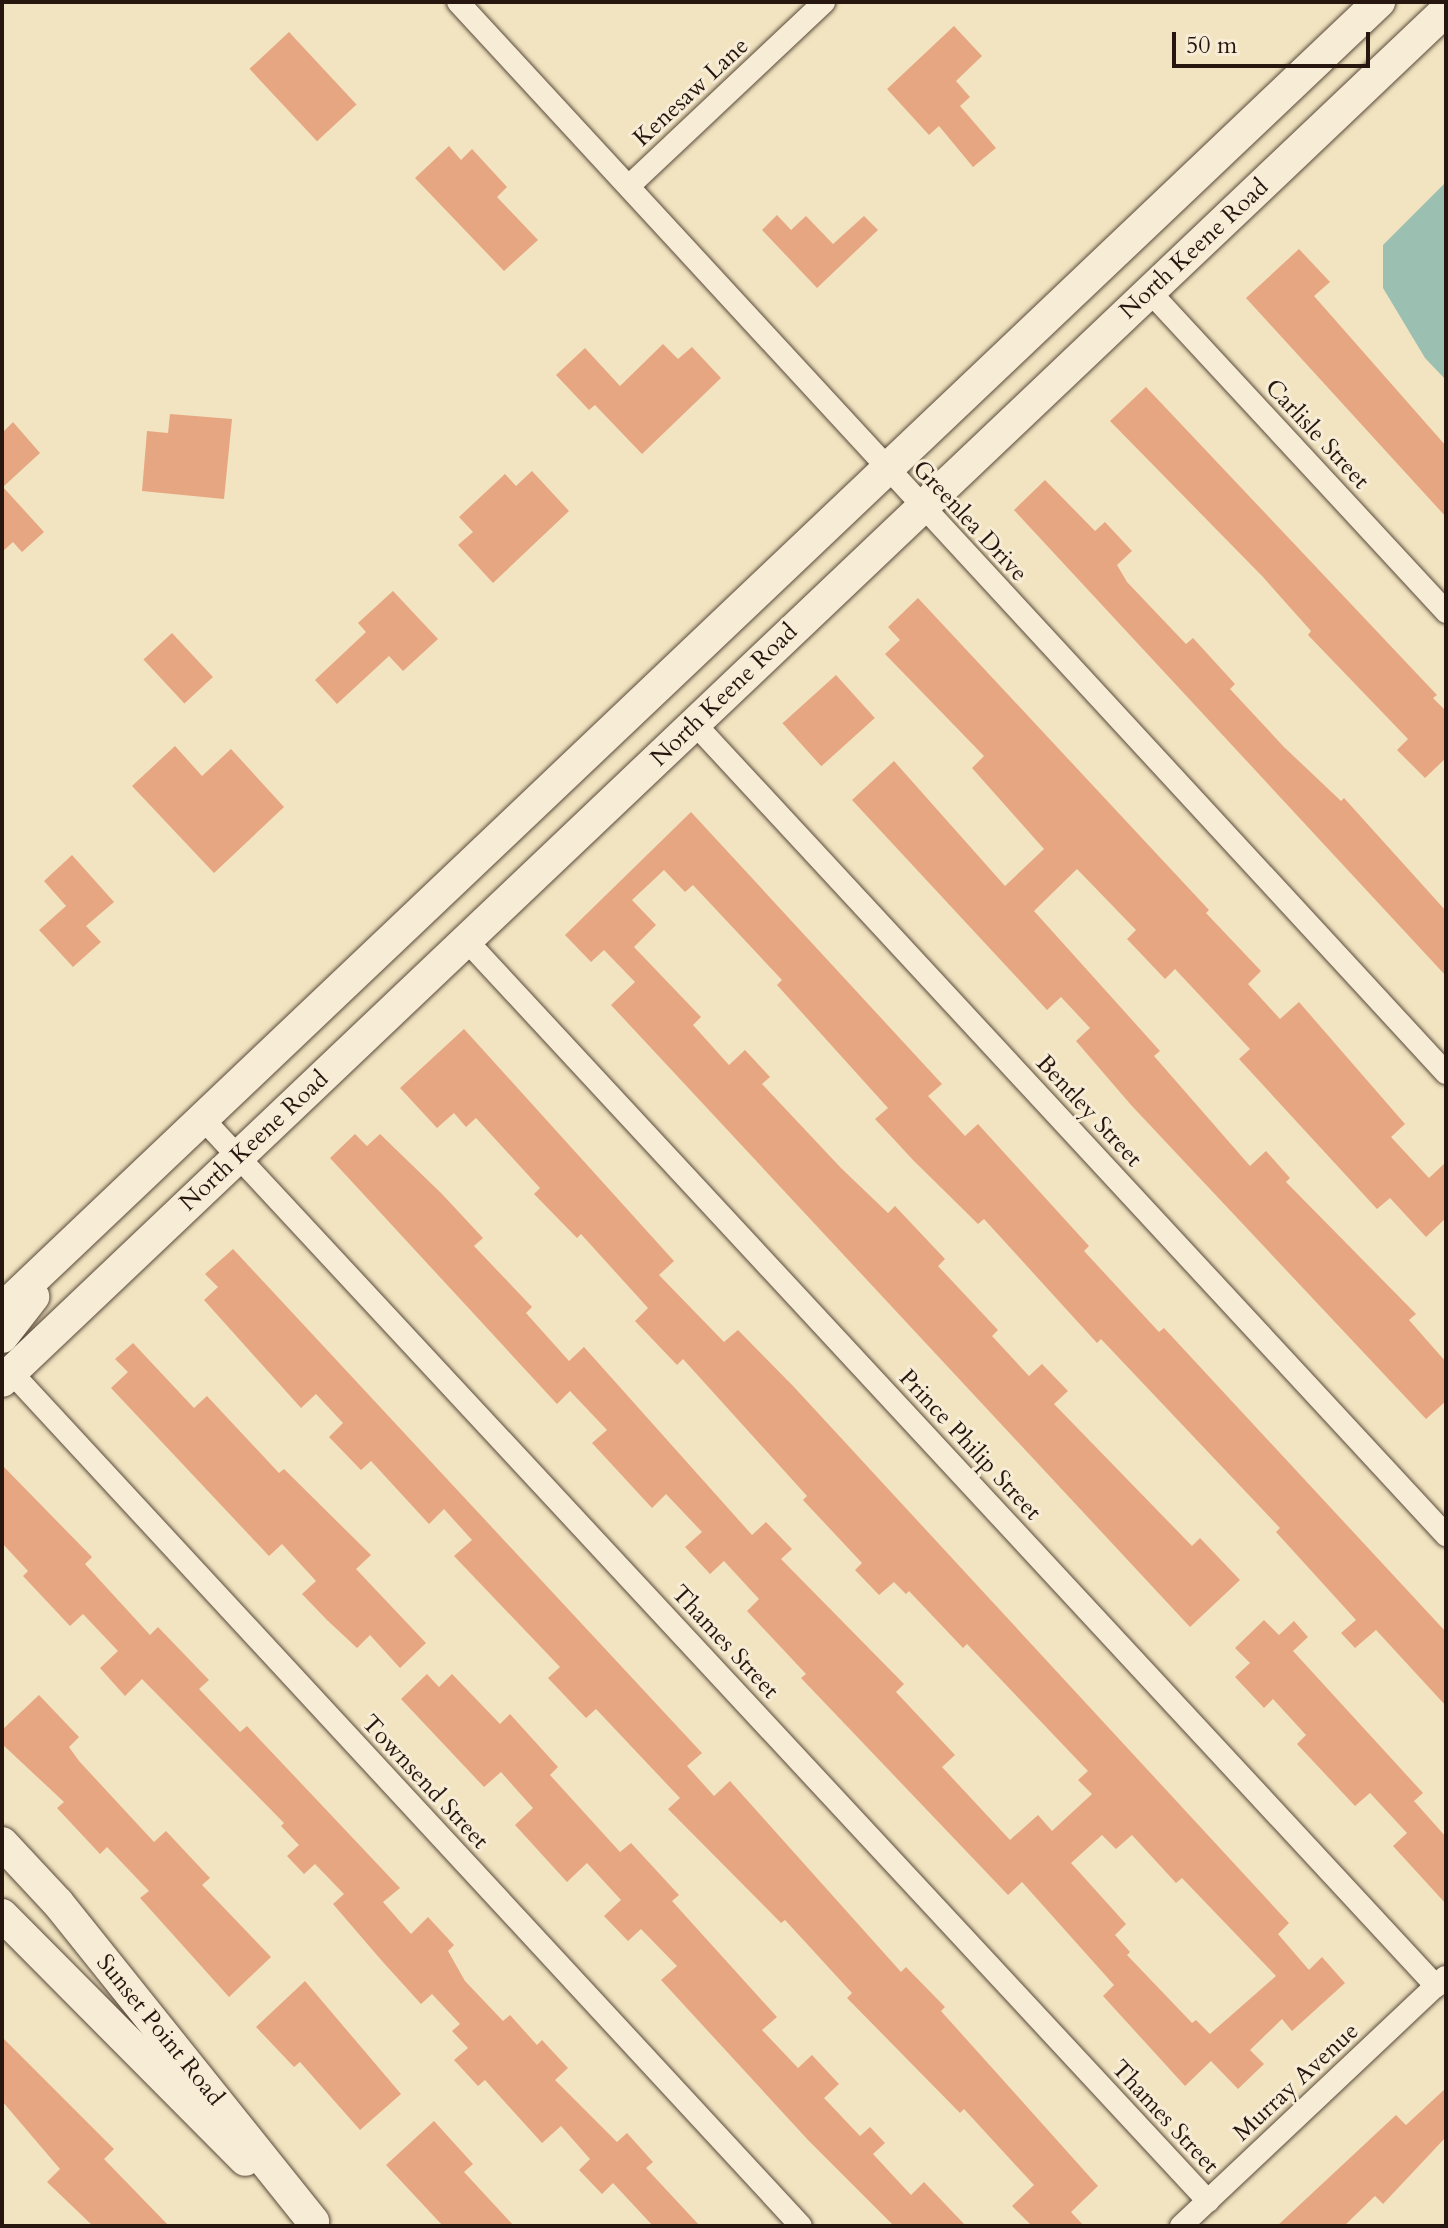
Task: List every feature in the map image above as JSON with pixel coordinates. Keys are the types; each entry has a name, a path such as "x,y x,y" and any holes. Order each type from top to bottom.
{"main road":[{"name":"North Keene Road","path":"2,1309 1379,2"},
{"name":"North Keene Road","path":"6,1377 1446,10"},
{"path":"2,1337 81,1234"},
{"name":"Sunset Point Road","path":"2,1843 133,1996 315,2224"},
{"path":"2,1873 133,1996"},
{"name":"Sunset Point Road","path":"2,1915 207,2126 315,2224"}],"street":[{"name":"Greenlea Drive","path":"458,2 1446,1073"},
{"name":"Kenesaw Lane","path":"629,186 824,2"},
{"name":"Carlisle Street","path":"1150,292 1446,612"},
{"name":"Bentley Street","path":"694,723 1446,1535"},
{"name":"Prince Philip Street","path":"466,940 1441,1981"},
{"name":"Thames Street","path":"203,1119 1208,2201"},
{"name":"Townsend Street","path":"6,1377 801,2226"},
{"name":"Murray Avenue","path":"1181,2226 1441,1981"}],"shaded area":[{"path":"1446,182 1446,380 1425,358 1383,288 1383,245"}],"building":[{"path":"954,26 982,56 956,81 970,97 960,106 996,148 973,167 939,126 929,135 887,89"},
{"path":"289,32 357,104 317,141 250,69"},
{"path":"449,146 461,160 472,149 507,187 497,197 538,240 504,271 415,178"},
{"path":"777,215 791,230 806,216 833,244 864,216 878,230 817,288 762,230"},
{"path":"1299,249 1330,282 1314,296 1446,446 1446,517 1246,298"},
{"path":"663,344 678,359 692,347 721,378 642,454 595,405 589,410 556,375 585,348 620,386"},
{"path":"1146,387 1437,695 1433,698 1446,711 1446,758 1425,778 1397,750 1408,739 1308,635 1311,631 1263,577 1110,421"},
{"path":"170,414 232,419 224,499 142,491 147,431 168,433"},
{"path":"13,422 40,453 3,487 44,532 22,552 13,542 2,552 2,433"},
{"path":"532,471 569,511 493,583 458,545 473,532 459,517 505,474 516,486"},
{"path":"1045,480 1095,531 1105,522 1132,551 1117,565 1127,582 1186,644 1193,638 1235,684 1230,689 1284,747 1341,801 1344,798 1446,911 1446,976 1014,510"},
{"path":"393,591 438,639 403,671 389,656 337,704 315,680 366,632 358,623"},
{"path":"918,598 1209,910 1206,913 1261,971 1248,984 1280,1019 1299,1002 1405,1124 1391,1137 1429,1178 1446,1162 1446,1218 1426,1237 1390,1198 1377,1209 1239,1059 1250,1049 1175,969 1165,979 1127,939 1136,930 1077,869 1034,911 1160,1051 1154,1056 1250,1166 1266,1151 1290,1178 1286,1182 1416,1314 1409,1320 1446,1362 1446,1401 1426,1419 1131,1105 1076,1041 1090,1028 1061,997 1047,1010 852,800 894,761 1005,886 1044,849 972,768 984,756 885,654 900,640 888,627"},
{"path":"172,633 213,677 184,703 143,660"},
{"path":"836,675 875,718 821,766 782,723"},
{"path":"175,746 202,776 231,749 284,807 214,873 132,786"},
{"path":"691,812 942,1084 928,1096 965,1136 978,1124 1089,1246 1084,1251 1159,1332 1164,1328 1446,1632 1446,1706 1376,1630 1355,1648 1341,1633 1356,1620 1276,1532 1280,1528 1101,1339 1097,1343 984,1219 978,1224 875,1119 888,1108 777,985 782,980 693,885 685,892 664,870 632,900 656,925 634,947 701,1017 693,1025 729,1065 745,1050 770,1077 762,1084 841,1168 888,1213 895,1206 945,1259 938,1266 998,1330 992,1336 1029,1376 1042,1364 1068,1391 1054,1404 1192,1546 1200,1538 1240,1580 1190,1627 611,1005 635,982 604,950 591,962 565,935"},
{"path":"72,855 114,902 86,926 101,942 73,967 39,930 66,906 44,881"},
{"path":"464,1029 674,1261 659,1275 724,1342 738,1330 794,1387 1289,1923 1278,1934 1309,1970 1322,1957 1345,1983 1292,2031 1282,2019 1250,2050 1264,2064 1238,2089 1211,2061 1185,2086 1103,1996 1114,1985 1022,1882 1008,1895 801,1678 806,1674 747,1611 759,1599 724,1561 710,1574 685,1547 702,1532 666,1494 652,1508 592,1443 607,1430 570,1391 557,1404 330,1158 355,1134 367,1146 380,1134 442,1194 483,1238 474,1246 532,1307 526,1313 569,1361 584,1347 752,1535 766,1522 792,1549 781,1559 904,1684 896,1692 955,1755 942,1767 1010,1840 1038,1815 1052,1831 1092,1794 1078,1780 1088,1771 967,1644 963,1648 909,1591 906,1594 894,1582 879,1595 855,1570 862,1563 803,1500 807,1496 683,1359 677,1365 635,1321 648,1308 581,1234 577,1238 534,1194 540,1188 476,1118 466,1127 454,1113 437,1128 400,1088","holes":["1102,1835 1116,1849 1132,1835 1176,1883 1182,1878 1276,1976 1210,2034 1196,2020 1192,2023 1127,1955 1130,1952 1115,1935 1126,1924 1071,1863"]},
{"path":"233,1249 702,1753 687,1766 714,1796 730,1781 901,1972 906,1967 945,2007 941,2011 1098,2186 1071,2212 1084,2226 1032,2226 1012,2206 1034,2185 964,2109 960,2113 847,1998 852,1993 785,1920 781,1923 668,1809 680,1798 596,1709 586,1718 548,1678 560,1667 454,1556 472,1540 444,1509 429,1524 371,1461 361,1470 329,1437 343,1423 316,1394 301,1408 204,1300 218,1287 205,1274"},
{"path":"133,1343 194,1408 207,1396 279,1473 284,1469 371,1555 356,1569 426,1643 400,1668 370,1635 357,1648 327,1620 302,1594 316,1581 282,1544 269,1556 111,1388 128,1372 115,1359"},
{"path":"2,1465 92,1557 85,1564 150,1635 158,1627 209,1680 199,1689 240,1732 247,1726 400,1888 383,1902 411,1934 428,1917 454,1945 448,1951 465,1981 503,2021 510,2015 537,2045 542,2040 568,2068 555,2080 617,2142 627,2133 653,2162 646,2168 700,2226 653,2226 613,2183 602,2194 579,2170 590,2159 561,2126 542,2143 485,2080 478,2086 454,2060 468,2048 452,2031 460,2024 432,1994 421,2004 382,1961 333,1904 344,1894 315,1864 304,1874 287,1856 299,1845 281,1826 284,1823 142,1679 125,1696 100,1668 118,1651 83,1614 70,1626 23,1576 28,1571 2,1543"},
{"path":"1264,1620 1279,1635 1294,1621 1308,1637 1293,1651 1423,1793 1414,1801 1446,1837 1446,1904 1393,1846 1407,1833 1370,1793 1355,1806 1297,1744 1306,1735 1273,1699 1264,1708 1235,1677 1250,1663 1235,1648"},
{"path":"427,1674 439,1687 452,1674 500,1724 510,1714 558,1767 550,1775 620,1852 631,1843 679,1895 672,1901 777,2017 762,2030 798,2068 812,2055 839,2084 824,2098 860,2136 870,2127 885,2143 873,2154 911,2195 924,2182 966,2226 894,2226 808,2140 661,1980 677,1966 641,1929 628,1941 604,1916 621,1900 587,1863 567,1882 515,1825 533,1808 501,1772 484,1787 401,1699"},
{"path":"39,1695 79,1737 69,1747 79,1761 154,1842 166,1831 210,1878 202,1885 271,1957 229,1997 140,1898 149,1891 107,1847 100,1854 57,1808 64,1802 2,1744 2,1730"},
{"path":"305,1981 401,2094 360,2130 300,2062 294,2067 256,2027"},
{"path":"2,2037 114,2149 104,2159 169,2226 93,2226 47,2182 60,2169 2,2101"},
{"path":"1446,2088 1446,2137 1383,2204 1375,2196 1344,2226 1277,2226 1396,2115 1406,2125"},
{"path":"434,2121 473,2164 464,2172 514,2226 443,2226 386,2165"}]}
